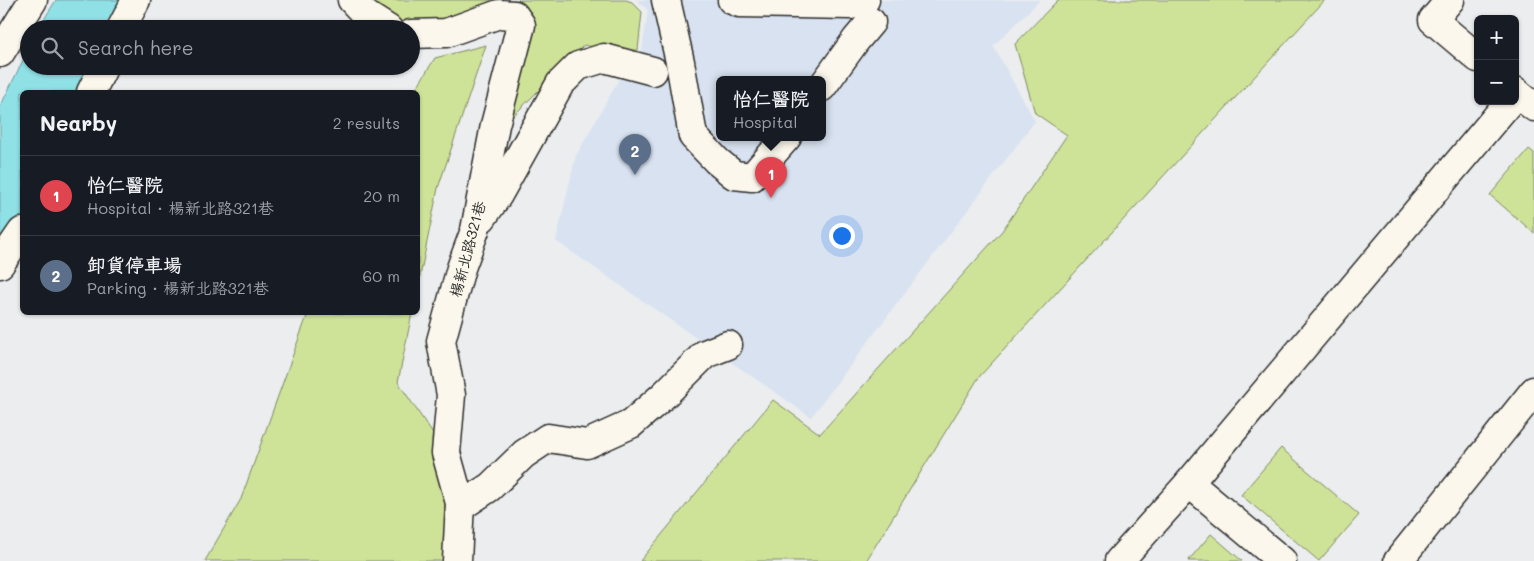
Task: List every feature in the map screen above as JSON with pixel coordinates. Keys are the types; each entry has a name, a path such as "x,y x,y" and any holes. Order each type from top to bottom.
{"street":[{"path":"21,20 33,0"},
{"path":"126,20 136,0"},
{"path":"352,0 366,15 374,20"},
{"path":"666,0 680,62 693,136 717,161 734,175 752,177 784,141"},
{"path":"732,0 739,3 851,5 868,11 856,40 826,81"},
{"path":"1450,0 1433,20 1474,55"},
{"name":"楊新北路321巷","path":"420,34 446,33 498,14 514,16 522,26 495,125 475,230 461,268 442,342 451,395 446,453 460,507 458,561"},
{"path":"0,53 20,21"},
{"path":"475,230 498,195 560,84 578,66 604,58 653,71"},
{"path":"92,90 100,75"},
{"path":"1119,561 1189,483 1511,105"},
{"path":"0,264 20,235"},
{"path":"460,507 490,487 524,454 548,438 586,444 631,424 705,354 728,345"},
{"path":"1398,561 1534,390"},
{"path":"1189,483 1282,561"}],"shaded area":[{"path":"637,0 1040,0 993,46 1035,121 811,417 556,241 576,156 626,67 642,52 648,10"}],"green space":[{"path":"365,0 626,0 632,2 642,12 638,50 614,52 584,45 511,118 531,25 389,20"},
{"path":"1058,0 1325,0 979,377 866,561 640,561 773,400 820,434 1002,231 1067,135 1035,113 1015,44"},
{"path":"486,45 438,188 420,276 420,90 415,90 435,58"},
{"path":"1529,149 1534,153 1534,233 1490,195"},
{"path":"307,315 412,315 398,382 453,464 444,561 205,561 241,499"},
{"path":"1281,448 1359,515 1319,561 1241,495"},
{"path":"1211,534 1242,561 1188,561"}],"water":[{"path":"56,0 129,0 119,20 44,20"},
{"path":"20,66 20,75 91,75 84,90 20,90 20,221 0,250 0,107"}],"place":[{"name":"卸貨停車場","path":"635,175"},
{"name":"怡仁醫院","path":"771,198"}]}
